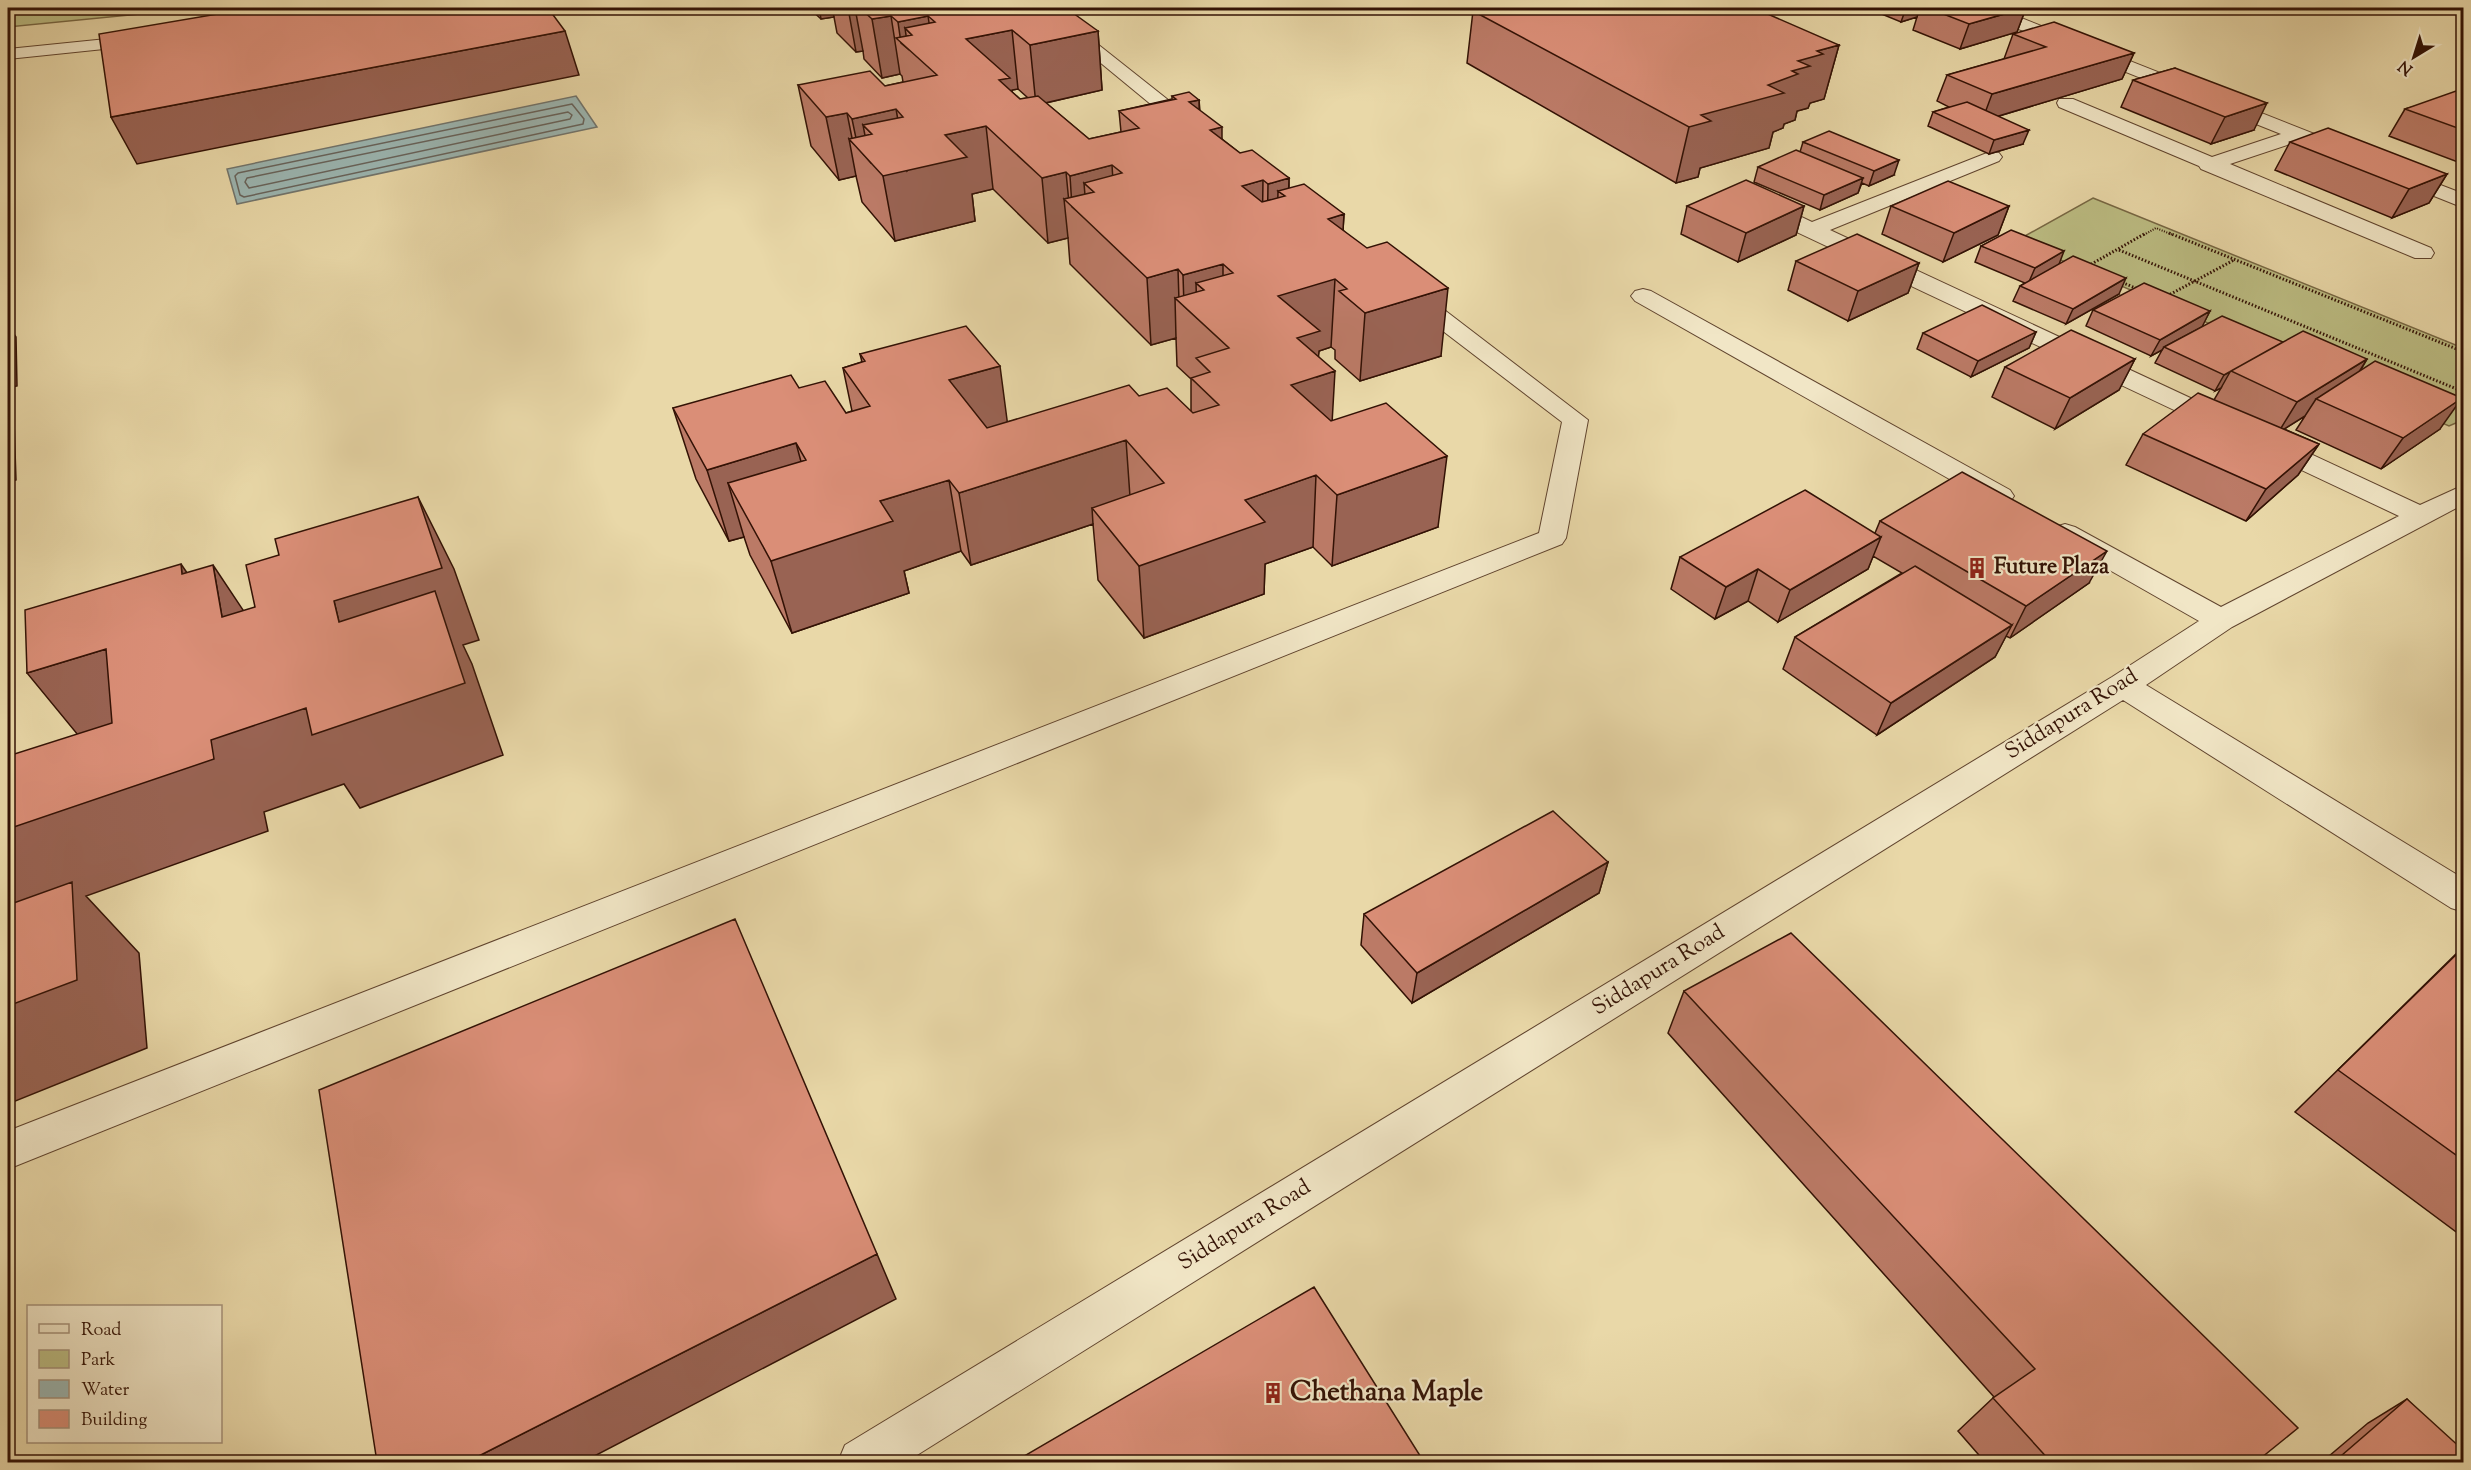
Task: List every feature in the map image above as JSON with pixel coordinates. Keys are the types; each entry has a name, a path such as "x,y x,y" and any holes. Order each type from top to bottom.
{"street":[{"path":"1042,8 1220,152"},
{"path":"1990,11 2301,134 2463,202"},
{"path":"8,54 166,38"},
{"path":"2066,103 2208,165 2423,253"},
{"path":"2208,165 2301,134"},
{"path":"1812,230 1992,157"},
{"path":"1732,194 2422,516"},
{"path":"8,1150 1552,538 1575,420 1388,279"},
{"path":"1643,296 2221,620"},
{"name":"Siddapura Road","path":"862,1462 2123,685 2221,620 2463,493"},
{"path":"2123,685 2463,898"}],"path":[{"path":"2097,271 2087,266 2156,228 2463,352"},
{"path":"2119,250 2463,392"},
{"path":"2172,303 2161,299 2235,260"},
{"path":"2119,280 2151,294"}],"green space":[{"path":"8,8 201,8 8,27"},
{"path":"2093,198 2463,348 2463,420 2449,426 2016,241"}],"water":[{"path":"576,96 597,127 237,204 227,169"}],"building":[{"path":"253,8 548,8 565,31 111,117 99,34"},
{"path":"860,8 1066,8 1098,31 1030,45 1012,30 966,39 1010,78 999,80 1020,99 1038,96 1089,139 1139,128 1119,111 1176,99 1172,96 1189,92 1199,100 1189,102 1222,127 1210,130 1240,153 1252,150 1289,178 1268,184 1263,180 1242,186 1262,202 1285,196 1278,191 1304,184 1344,214 1328,219 1367,248 1387,242 1448,288 1365,313 1339,291 1347,289 1335,279 1278,296 1320,331 1297,338 1335,371 1291,385 1331,421 1386,403 1447,456 1337,495 1316,475 1245,500 1265,522 1139,566 1092,508 1164,483 1126,440 959,493 949,480 880,501 893,521 771,561 728,483 806,460 796,443 707,470 673,408 791,375 799,388 825,381 846,413 870,406 843,368 865,361 860,354 966,326 1000,366 949,380 987,428 1129,385 1139,396 1167,388 1193,413 1219,405 1191,378 1210,372 1196,358 1229,348 1175,298 1204,290 1196,283 1233,273 1223,264 1183,275 1178,269 1147,278 1064,199 1094,192 1084,183 1122,173 1112,165 1070,176 1066,172 1042,178 986,126 945,135 967,157 883,176 849,139 872,134 863,125 903,117 896,109 852,119 847,113 826,117 798,85 870,71 885,86 937,75 896,38 912,35 905,28 935,22 928,16 898,22 891,16 872,19"},
{"path":"1489,8 1754,8 1839,45 1817,51 1823,54 1798,61 1810,66 1792,71 1798,74 1768,85 1784,93 1701,115 1711,121 1689,127 1473,11"},
{"path":"1928,8 2025,8 1969,24"},
{"path":"2054,22 2134,53 1992,94 1947,75 2046,47 2013,34"},
{"path":"2175,68 2267,103 2225,117 2133,80"},
{"path":"2456,91 2463,94 2463,130 2405,109"},
{"path":"1967,102 2029,130 1994,140 1933,112"},
{"path":"2328,128 2447,174 2409,189 2290,142"},
{"path":"1829,131 1899,160 1874,171 1803,142"},
{"path":"1796,150 1863,178 1824,195 1758,167"},
{"path":"1746,180 1804,206 1746,233 1687,206"},
{"path":"1948,181 2009,206 1954,233 1891,206"},
{"path":"2011,230 2064,251 2035,268 1981,246"},
{"path":"1857,234 1919,263 1858,291 1796,261"},
{"path":"2073,256 2126,278 2073,309 2020,286"},
{"path":"2144,283 2210,311 2160,340 2093,310"},
{"path":"1982,305 2036,332 1978,361 1923,333"},
{"path":"2222,316 2283,342 2224,375 2164,347"},
{"path":"2071,330 2135,359 2070,398 2005,367"},
{"path":"2303,331 2367,359 2297,402 2231,371"},
{"path":"2375,361 2462,398 2403,438 2316,399"},
{"path":"2198,393 2319,444 2266,489 2143,434"},
{"path":"1962,472 2107,551 2026,606 1880,521"},
{"path":"1805,490 1881,537 1790,590 1758,569 1726,587 1680,557"},
{"path":"418,497 442,568 334,601 339,622 435,591 465,683 312,735 306,708 211,740 214,759 8,829 8,756 112,723 106,649 27,673 25,610 181,564 182,574 213,565 222,617 255,607 246,565 279,555 275,539"},
{"path":"1915,566 2012,625 1891,703 1795,637"},
{"path":"1553,811 1608,862 1417,973 1364,914"},
{"path":"72,882 77,980 8,1006 8,905"},
{"path":"735,919 877,1254 467,1462 377,1462 319,1090"},
{"path":"1791,933 2298,1428 2256,1462 2051,1462 1993,1398 2035,1369 1684,991"},
{"path":"2463,948 2463,1160 2338,1070"},
{"name":"Chethana Maple","path":"1314,1287 1424,1462 1014,1462"},
{"path":"2407,1399 2463,1450 2463,1462 2334,1462"}],"place":[{"name":"Future Plaza","path":"1977,568"},
{"name":"Chethana Maple","path":"1273,1393"}]}
